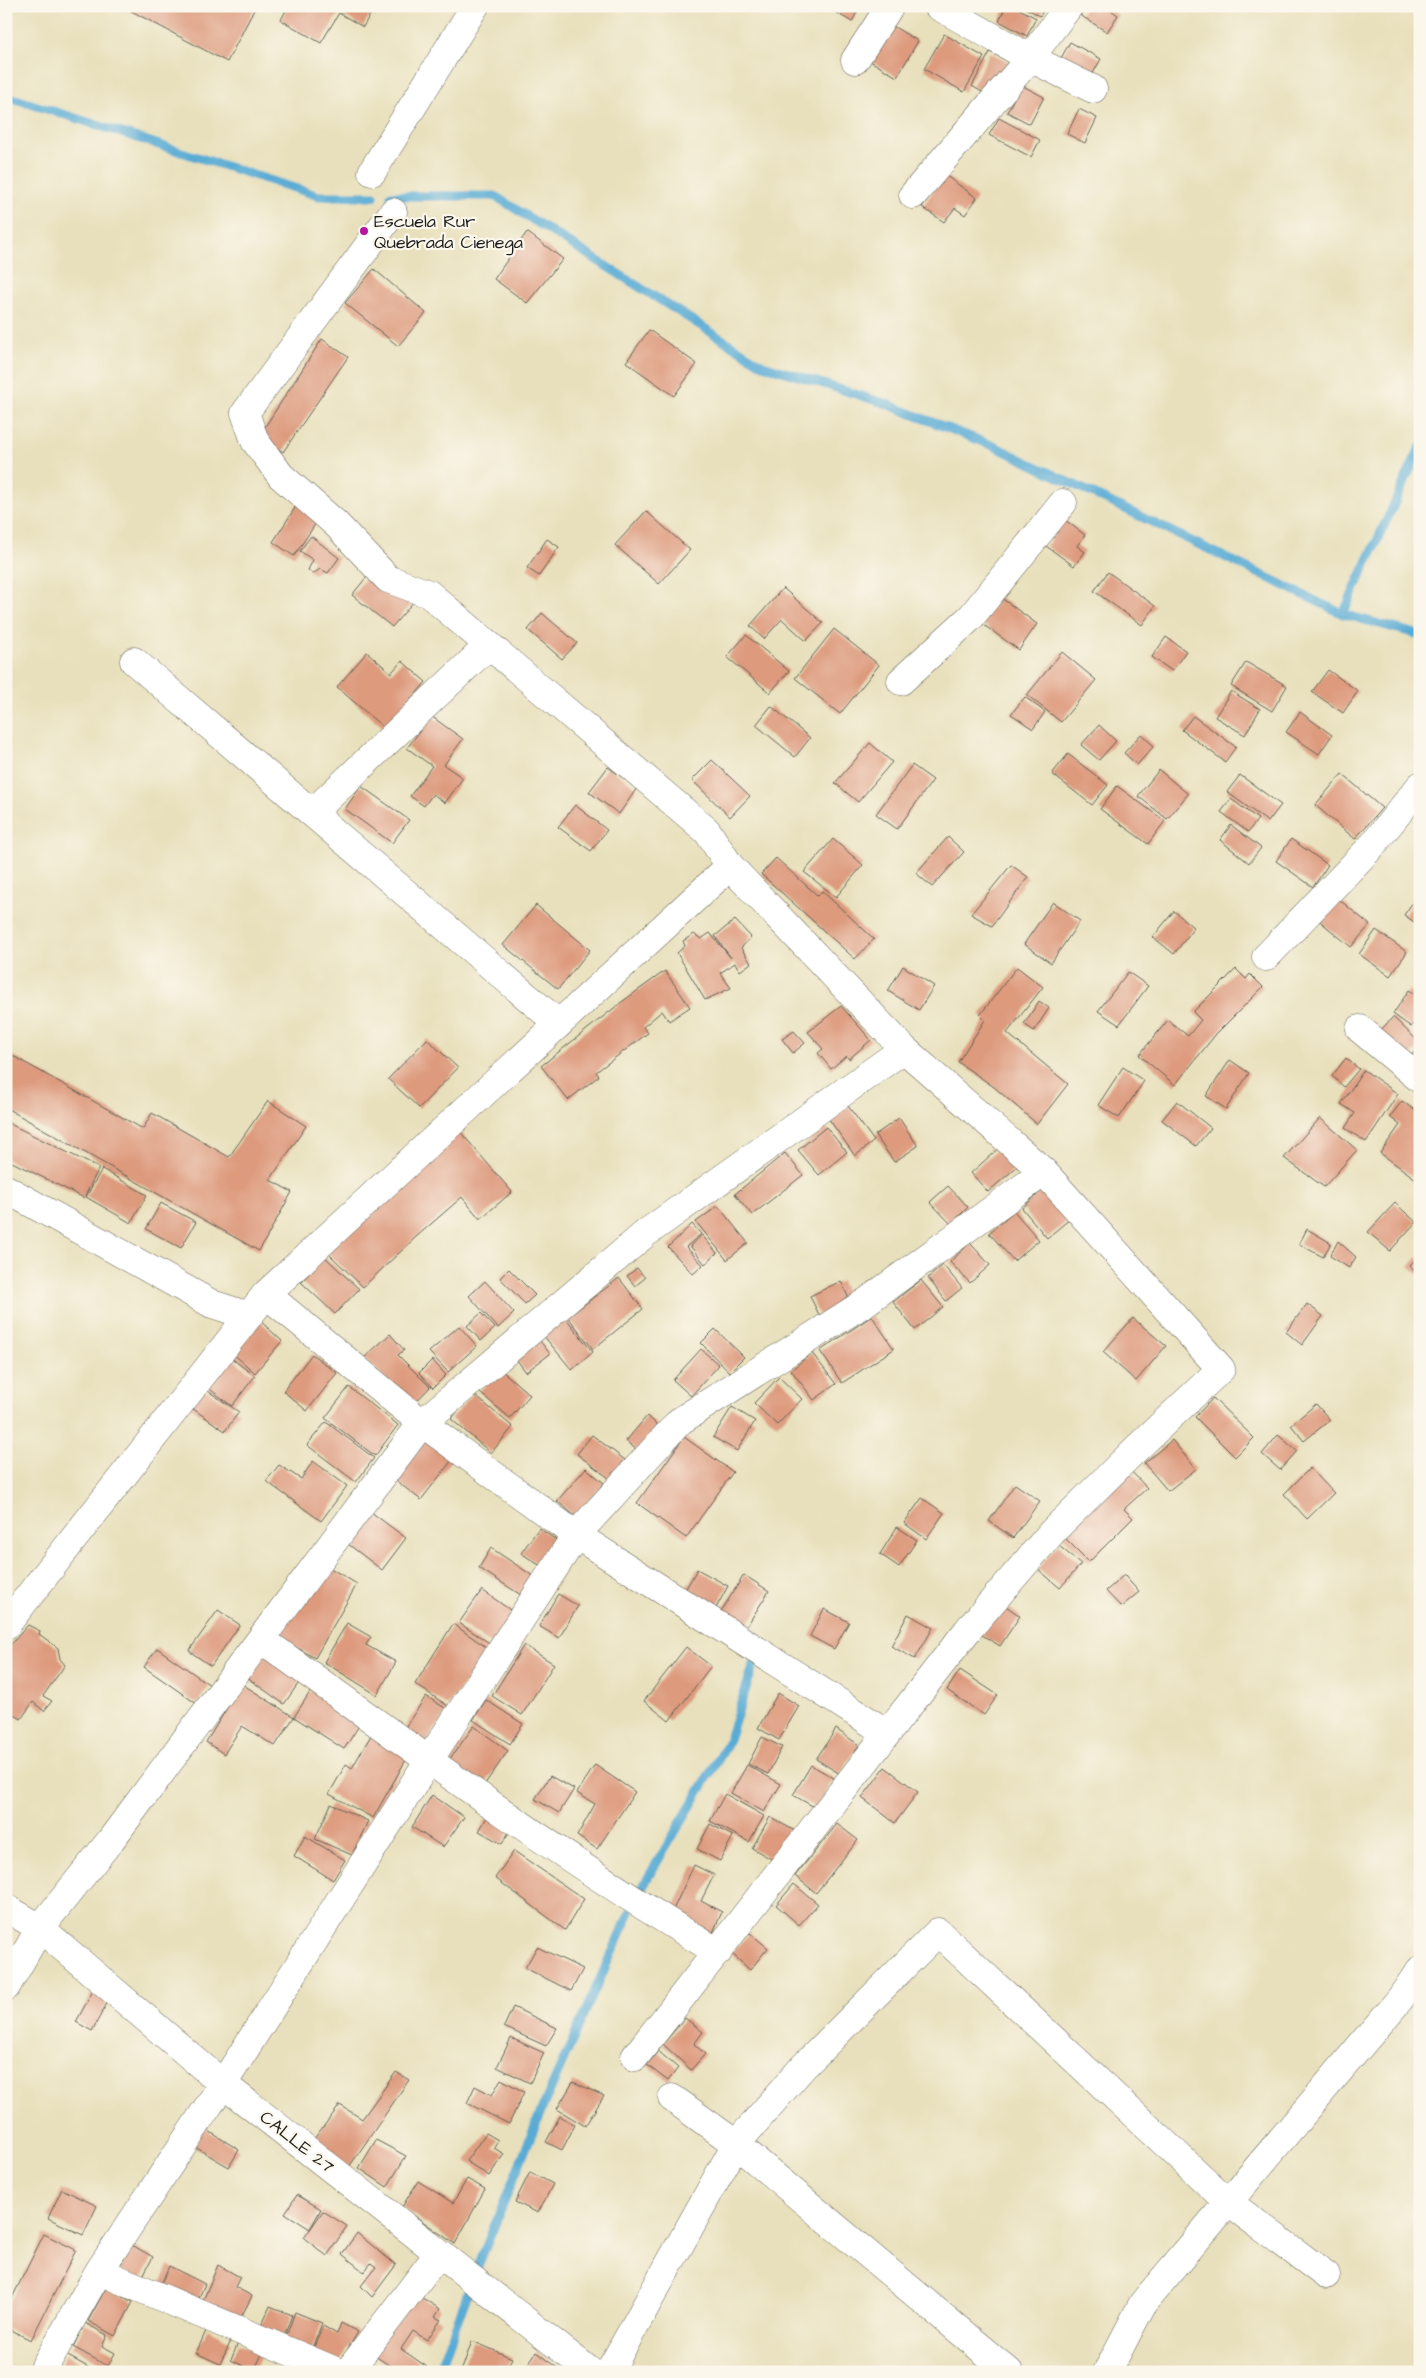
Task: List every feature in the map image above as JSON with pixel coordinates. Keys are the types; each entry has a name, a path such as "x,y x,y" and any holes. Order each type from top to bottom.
{"street":[{"path":"372,172 475,6"},
{"path":"854,60 890,6"},
{"path":"938,6 1030,58 1093,89"},
{"path":"913,195 1030,58 1069,6"},
{"path":"393,212 245,413 255,441 281,476 336,524 388,579 428,594 707,831 730,866 904,1049 1044,1172 1221,1369 1053,1531 967,1631 718,1952 634,2057"},
{"path":"901,681 971,617 1062,503"},
{"path":"312,813 489,645"},
{"path":"134,661 559,1024"},
{"path":"1266,957 1371,846 1420,786"},
{"path":"6,1625 266,1294 730,866"},
{"path":"1360,1029 1420,1079"},
{"path":"6,1987 40,1928 110,1841 422,1423 646,1232 904,1049"},
{"path":"45,2366 99,2271 223,2084 429,1760 576,1535 680,1421 866,1302 1044,1172"},
{"path":"6,1189 212,1304 249,1316"},
{"path":"266,1294 422,1423 576,1535 887,1733"},
{"path":"261,1639 429,1760 645,1908 718,1952"},
{"name":"CALLE 27","path":"6,1908 40,1928 223,2084 591,2372"},
{"path":"609,2372 736,2144 803,2068 938,1932 1228,2202 1326,2275"},
{"path":"1107,2372 1143,2303 1400,1999 1420,1970"},
{"path":"672,2098 736,2144 1009,2372"},
{"path":"348,2372 439,2253"},
{"path":"99,2271 338,2372"}],"building":[{"path":"122,6 256,6 227,62"},
{"path":"288,6 375,6 363,27 339,13 321,43 281,20"},
{"path":"825,6 860,6 852,22"},
{"path":"1006,6 1014,6 1036,18 1027,36 999,21"},
{"path":"1022,6 1046,6 1040,16"},
{"path":"1086,6 1105,6 1118,15 1107,32 1080,15"},
{"path":"886,22 918,41 897,77 865,58"},
{"path":"944,34 984,57 964,92 924,69"},
{"path":"1070,42 1101,59 1092,75 1061,58"},
{"path":"990,52 1014,65 994,99 972,86"},
{"path":"1021,85 1044,97 1030,124 1007,112"},
{"path":"1079,109 1097,118 1085,143 1067,134"},
{"path":"999,118 1040,140 1031,157 989,135"},
{"path":"945,175 977,198 965,215 955,208 944,222 922,207"},
{"path":"527,232 563,259 527,303 494,279"},
{"path":"374,269 426,313 398,346 345,303"},
{"path":"649,330 697,364 674,396 626,362"},
{"path":"322,339 348,357 283,452 259,436"},
{"path":"300,500 322,514 294,556 273,542"},
{"path":"646,511 690,550 659,584 615,545"},
{"path":"1065,520 1085,535 1077,546 1085,552 1074,566 1046,546"},
{"path":"311,536 339,558 328,573 320,569 313,574 308,570 313,560 300,551"},
{"path":"547,539 559,547 539,576 527,568"},
{"path":"374,568 414,601 392,627 352,595"},
{"path":"1108,572 1155,606 1142,625 1094,591"},
{"path":"783,588 823,623 806,641 782,619 764,639 750,626"},
{"path":"1000,597 1037,624 1019,650 981,623"},
{"path":"542,613 577,643 562,659 528,630"},
{"path":"834,629 879,665 840,714 795,678"},
{"path":"746,635 789,671 770,693 727,657"},
{"path":"1166,637 1186,651 1172,671 1152,657"},
{"path":"367,652 391,673 402,661 426,682 385,729 337,687"},
{"path":"1062,652 1096,680 1061,722 1027,695"},
{"path":"1246,662 1287,686 1272,711 1231,686"},
{"path":"1328,670 1358,691 1343,713 1312,692"},
{"path":"1231,691 1260,709 1245,735 1215,717"},
{"path":"1025,697 1045,712 1033,729 1011,714"},
{"path":"771,706 810,738 795,757 756,725"},
{"path":"1300,712 1332,735 1319,754 1286,732"},
{"path":"431,716 463,739 444,765 463,778 445,803 433,794 424,806 410,796 432,766 407,748"},
{"path":"1193,716 1236,747 1225,762 1182,730"},
{"path":"1099,725 1116,741 1099,760 1081,745"},
{"path":"1141,734 1154,746 1137,765 1124,753"},
{"path":"870,743 892,762 858,802 835,783"},
{"path":"1068,754 1108,785 1092,805 1052,774"},
{"path":"712,760 750,796 730,817 692,780"},
{"path":"912,765 933,780 897,829 876,814"},
{"path":"608,767 637,788 619,814 589,792"},
{"path":"1159,770 1188,794 1167,819 1138,796"},
{"path":"1342,774 1382,808 1355,839 1315,805"},
{"path":"1240,775 1281,805 1268,822 1227,792"},
{"path":"361,786 409,820 392,843 345,809"},
{"path":"1117,786 1165,821 1148,844 1100,809"},
{"path":"1231,799 1258,819 1248,832 1221,812"},
{"path":"575,805 607,830 591,851 558,827"},
{"path":"1231,825 1261,848 1249,863 1220,840"},
{"path":"948,837 964,852 932,887 916,873"},
{"path":"833,839 863,865 836,897 804,872"},
{"path":"1291,839 1328,865 1313,887 1276,861"},
{"path":"776,858 818,896 822,891 874,939 855,959 761,874"},
{"path":"1011,865 1028,877 992,926 971,914"},
{"path":"1420,892 1420,926 1404,915"},
{"path":"1335,896 1370,925 1351,947 1316,918"},
{"path":"1053,902 1080,921 1051,963 1024,944"},
{"path":"536,905 590,950 558,989 503,945"},
{"path":"1174,911 1194,928 1174,954 1153,937"},
{"path":"735,920 751,937 741,948 751,963 740,971 735,963 720,973 731,988 705,1000 677,953 685,946 683,941 694,934 701,939 710,933 731,958 715,936"},
{"path":"1376,930 1407,952 1390,976 1359,954"},
{"path":"903,966 934,986 919,1010 888,991"},
{"path":"1017,967 1043,987 1007,1033 1068,1084 1037,1124 994,1087 958,1062 985,1020 980,1015"},
{"path":"1236,969 1246,979 1250,974 1263,987 1216,1034 1175,1085 1139,1055 1168,1020 1188,1036 1201,1020 1193,1012"},
{"path":"665,971 690,1007 669,1021 662,1011 643,1027 648,1033 596,1072 599,1076 568,1100 541,1066 623,1001"},
{"path":"1128,972 1148,986 1119,1025 1098,1011"},
{"path":"1409,990 1420,997 1420,1014 1411,1027 1393,1014"},
{"path":"1039,1001 1049,1008 1034,1031 1024,1024"},
{"path":"841,1006 871,1040 849,1059 846,1056 831,1069 818,1053 823,1049 808,1032"},
{"path":"1393,1017 1420,1043 1420,1047 1404,1062 1377,1034"},
{"path":"794,1031 805,1043 793,1053 782,1039"},
{"path":"427,1039 458,1068 419,1108 388,1079"},
{"path":"6,1052 143,1129 152,1113 229,1157 268,1101 306,1126 270,1180 292,1192 259,1251 6,1108"},
{"path":"1346,1058 1359,1069 1344,1087 1332,1076"},
{"path":"1230,1060 1249,1073 1226,1109 1206,1096"},
{"path":"1123,1067 1144,1081 1119,1118 1098,1105"},
{"path":"1364,1070 1398,1094 1366,1142 1345,1128 1355,1113 1341,1104"},
{"path":"1177,1101 1211,1128 1196,1146 1162,1120"},
{"path":"1402,1101 1420,1114 1420,1174 1416,1179 1380,1153 1400,1125 1390,1117"},
{"path":"845,1102 874,1141 855,1156 826,1115"},
{"path":"899,1118 918,1146 894,1162 875,1135"},
{"path":"1320,1118 1357,1150 1324,1187 1284,1158"},
{"path":"6,1122 99,1168 84,1198 6,1159"},
{"path":"826,1127 847,1152 819,1175 798,1150"},
{"path":"458,1129 512,1192 480,1219 462,1197 363,1287 327,1252"},
{"path":"1001,1146 1019,1165 988,1192 971,1173"},
{"path":"785,1153 803,1175 752,1215 735,1194"},
{"path":"102,1169 147,1195 131,1223 86,1197"},
{"path":"948,1186 968,1207 951,1224 930,1202"},
{"path":"1045,1188 1071,1218 1047,1238 1022,1208"},
{"path":"161,1203 196,1222 181,1248 146,1229"},
{"path":"1395,1203 1416,1222 1390,1251 1368,1232"},
{"path":"718,1206 748,1243 727,1260 696,1222"},
{"path":"1014,1211 1039,1240 1014,1261 989,1233"},
{"path":"692,1224 701,1234 686,1247 703,1265 693,1274 668,1247"},
{"path":"1307,1229 1331,1243 1323,1257 1299,1244"},
{"path":"702,1235 717,1253 705,1264 690,1246"},
{"path":"1338,1241 1356,1257 1349,1268 1330,1256"},
{"path":"970,1243 990,1265 970,1283 950,1262"},
{"path":"1420,1255 1420,1276 1409,1266"},
{"path":"325,1257 359,1289 335,1314 301,1282"},
{"path":"943,1265 962,1288 946,1301 928,1278"},
{"path":"637,1268 645,1278 635,1286 627,1276"},
{"path":"509,1269 535,1295 525,1304 500,1278"},
{"path":"619,1278 643,1309 593,1349 568,1317"},
{"path":"921,1280 943,1307 915,1330 893,1302"},
{"path":"485,1281 514,1313 498,1328 469,1296"},
{"path":"841,1281 850,1301 819,1315 810,1296"},
{"path":"1307,1304 1323,1316 1302,1345 1286,1332"},
{"path":"481,1313 495,1328 481,1341 467,1326"},
{"path":"872,1316 894,1349 842,1383 820,1351"},
{"path":"565,1317 593,1352 572,1370 543,1335"},
{"path":"1133,1318 1166,1346 1136,1381 1103,1352"},
{"path":"258,1319 282,1341 255,1373 230,1351"},
{"path":"459,1326 477,1346 448,1372 429,1352"},
{"path":"715,1329 744,1357 729,1372 701,1343"},
{"path":"390,1334 404,1350 398,1355 430,1387 413,1405 364,1358"},
{"path":"537,1337 550,1354 526,1372 513,1355"},
{"path":"701,1349 719,1365 691,1396 673,1380"},
{"path":"812,1353 836,1384 814,1400 791,1370"},
{"path":"226,1354 255,1376 232,1406 203,1384"},
{"path":"312,1354 337,1373 307,1411 283,1391"},
{"path":"432,1360 446,1375 433,1388 419,1373"},
{"path":"500,1369 530,1395 510,1418 479,1392"},
{"path":"779,1377 802,1399 777,1425 754,1403"},
{"path":"199,1385 239,1412 225,1431 186,1404"},
{"path":"349,1387 398,1425 375,1456 325,1418"},
{"path":"473,1394 513,1427 491,1453 451,1419"},
{"path":"1213,1398 1254,1438 1235,1457 1195,1417"},
{"path":"1316,1404 1330,1420 1304,1441 1291,1425"},
{"path":"732,1407 755,1421 737,1451 713,1437"},
{"path":"647,1416 660,1427 639,1452 626,1441"},
{"path":"326,1422 374,1458 356,1482 307,1445"},
{"path":"592,1435 625,1460 610,1479 577,1454"},
{"path":"1278,1435 1297,1451 1280,1470 1262,1454"},
{"path":"684,1437 733,1472 686,1538 637,1503"},
{"path":"426,1440 452,1460 421,1500 395,1480"},
{"path":"1172,1440 1196,1469 1168,1491 1144,1463"},
{"path":"313,1461 347,1486 321,1521 266,1481 279,1465 301,1479"},
{"path":"586,1468 604,1483 575,1516 557,1501"},
{"path":"1310,1468 1334,1493 1307,1519 1284,1494"},
{"path":"1129,1469 1147,1488 1124,1509 1133,1518 1089,1562 1062,1535"},
{"path":"1015,1484 1040,1501 1013,1538 989,1521"},
{"path":"922,1498 944,1513 926,1539 904,1523"},
{"path":"371,1512 406,1538 382,1570 348,1544"},
{"path":"897,1527 917,1540 899,1567 880,1554"},
{"path":"539,1528 559,1542 542,1567 521,1553"},
{"path":"1058,1545 1081,1564 1060,1588 1038,1569"},
{"path":"491,1548 536,1578 524,1597 479,1568"},
{"path":"320,1562 357,1584 315,1658 277,1636"},
{"path":"697,1569 728,1586 715,1610 684,1592"},
{"path":"744,1575 769,1591 743,1632 718,1616"},
{"path":"1124,1575 1139,1592 1121,1607 1106,1591"},
{"path":"482,1590 513,1612 491,1644 459,1623"},
{"path":"558,1594 578,1606 559,1638 539,1626"},
{"path":"1003,1604 1020,1616 1000,1646 982,1635"},
{"path":"824,1609 849,1622 834,1649 810,1636"},
{"path":"218,1610 240,1625 211,1666 189,1651"},
{"path":"908,1614 933,1628 915,1659 891,1646"},
{"path":"347,1623 371,1637 366,1645 396,1662 377,1695 324,1662"},
{"path":"453,1624 489,1649 448,1706 415,1684"},
{"path":"28,1625 40,1631 39,1634 58,1648 60,1659 65,1665 43,1696 52,1701 44,1711 33,1702 21,1719 6,1709 6,1650"},
{"path":"524,1645 554,1664 522,1715 492,1696"},
{"path":"267,1647 305,1674 284,1704 246,1677"},
{"path":"686,1647 711,1666 669,1721 644,1701"},
{"path":"157,1648 210,1685 197,1704 144,1667"},
{"path":"960,1670 998,1695 984,1715 947,1690"},
{"path":"316,1683 366,1715 344,1749 294,1717"},
{"path":"242,1684 294,1717 275,1746 242,1726 224,1754 206,1742"},
{"path":"778,1693 799,1706 779,1740 758,1728"},
{"path":"426,1696 448,1710 422,1749 400,1735"},
{"path":"486,1700 523,1724 510,1744 473,1720"},
{"path":"474,1726 508,1751 482,1788 446,1764"},
{"path":"836,1729 859,1745 840,1774 816,1759"},
{"path":"374,1730 411,1751 373,1818 329,1794 346,1764 352,1768"},
{"path":"762,1737 782,1747 768,1774 748,1764"},
{"path":"595,1765 635,1792 597,1849 577,1836 595,1804 577,1793"},
{"path":"747,1765 781,1784 764,1812 731,1793"},
{"path":"811,1765 834,1778 816,1808 793,1795"},
{"path":"885,1767 918,1792 895,1823 862,1798"},
{"path":"550,1776 574,1789 559,1813 535,1799"},
{"path":"725,1794 764,1816 749,1842 710,1821"},
{"path":"432,1795 464,1817 443,1847 412,1827"},
{"path":"331,1804 368,1821 352,1855 315,1839"},
{"path":"489,1814 512,1827 502,1844 479,1831"},
{"path":"770,1817 795,1831 778,1863 752,1848"},
{"path":"710,1824 733,1836 720,1861 697,1849"},
{"path":"837,1824 858,1840 816,1893 795,1876"},
{"path":"305,1836 345,1860 333,1880 294,1856"},
{"path":"514,1851 584,1899 565,1930 495,1878"},
{"path":"694,1865 714,1875 701,1901 722,1912 711,1937 672,1912"},
{"path":"794,1884 818,1904 799,1925 776,1905"},
{"path":"750,1933 768,1948 750,1970 731,1953"},
{"path":"537,1947 583,1969 571,1991 525,1968"},
{"path":"96,1985 112,1994 92,2031 76,2022"},
{"path":"513,2007 557,2028 546,2046 504,2027"},
{"path":"685,2018 703,2032 694,2044 705,2054 691,2070 663,2044"},
{"path":"511,2038 544,2053 530,2083 497,2067"},
{"path":"658,2051 678,2068 668,2081 647,2065"},
{"path":"396,2072 409,2080 349,2167 313,2140 340,2105 362,2119"},
{"path":"501,2079 524,2092 509,2124 467,2103 475,2086 492,2095"},
{"path":"573,2082 604,2096 585,2126 557,2109"},
{"path":"560,2116 575,2125 562,2150 546,2142"},
{"path":"204,2128 239,2150 229,2167 193,2146"},
{"path":"486,2133 498,2140 494,2148 504,2154 489,2176 466,2161"},
{"path":"376,2140 406,2156 387,2187 359,2168"},
{"path":"530,2172 553,2184 538,2213 515,2202"},
{"path":"467,2179 485,2189 455,2244 402,2207 418,2181 453,2203"},
{"path":"62,2189 97,2206 83,2235 48,2218"},
{"path":"297,2195 321,2209 310,2229 285,2213"},
{"path":"323,2211 347,2226 327,2256 304,2238"},
{"path":"357,2233 396,2265 372,2297 361,2286 376,2267 371,2263 364,2272 342,2254"},
{"path":"44,2234 76,2250 31,2340 6,2328 6,2310"},
{"path":"132,2245 153,2257 140,2281 118,2269"},
{"path":"218,2265 240,2277 235,2287 252,2296 238,2323 201,2305"},
{"path":"169,2266 205,2284 196,2305 159,2288"},
{"path":"106,2288 133,2302 115,2336 88,2321"},
{"path":"414,2293 440,2309 435,2317 441,2320 427,2340 413,2331 401,2349 427,2367 423,2372 399,2372 372,2354"},
{"path":"270,2306 292,2315 282,2342 259,2331"},
{"path":"295,2312 322,2323 312,2349 285,2339"},
{"path":"85,2323 107,2335 102,2346 115,2353 108,2366 73,2347"},
{"path":"341,2323 358,2332 338,2365 311,2354 323,2326 337,2334"},
{"path":"207,2329 231,2341 220,2364 196,2353"},
{"path":"472,2341 512,2358 505,2372 461,2372"},
{"path":"238,2343 262,2354 254,2371 231,2360"},
{"path":"536,2352 563,2372 523,2372"},
{"path":"66,2355 88,2367 85,2372 57,2372"}],"waterway":[{"path":"6,96 319,196 374,196"},
{"path":"391,196 495,196 763,365 884,403 996,447 1343,614 1420,635"},
{"path":"1343,614 1420,448"},
{"path":"637,1896 727,1745 754,1664"},
{"path":"476,2271 544,2104 630,1912"},
{"path":"439,2372 467,2294"}],"place":[{"name":"Escuela Rur Quebrada Cienega","path":"364,231"}]}
